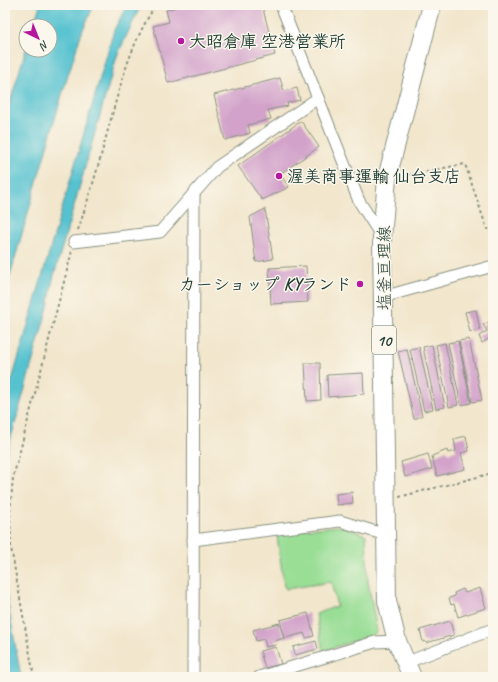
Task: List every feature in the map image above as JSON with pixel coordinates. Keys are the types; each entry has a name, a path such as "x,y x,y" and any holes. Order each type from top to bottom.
{"main road":[{"name":"塩釜亘理線","path":"408,670 397,641 387,601 382,238 387,178 432,5"}],"street":[{"path":"281,5 359,201 382,238"},
{"path":"74,242 160,232 217,167 318,98"},
{"path":"193,677 194,193"},
{"path":"383,298 493,266"},
{"path":"193,540 340,521 386,535"},
{"path":"408,670 493,629"},
{"path":"259,677 375,642 397,641"}],"path":[{"path":"34,677 11,548 10,513 12,478 74,242 100,162 124,73 144,23 156,5"},
{"path":"387,178 465,164 487,229 493,229"},
{"path":"386,500 493,473"}],"green space":[{"path":"341,526 366,535 368,582 377,631 373,635 323,651 316,614 337,606 331,582 286,589 284,586 277,536 283,531"}],"water":[{"path":"40,5 94,5 81,34 61,98 5,293 5,119 23,58 58,58 58,18 36,18"},
{"path":"127,5 141,5 117,56 53,279 48,307 5,459 5,404 114,30"},
{"path":"5,587 21,677 7,677 5,665"}],"building":[{"path":"180,5 262,5 275,55 168,83 153,26 169,22 166,10"},
{"path":"280,78 284,91 297,88 300,100 287,103 288,106 268,110 271,119 248,125 250,133 225,140 214,95"},
{"path":"301,121 319,147 280,174 289,187 262,200 238,166"},
{"path":"265,209 273,259 256,262 250,217"},
{"path":"306,266 308,302 271,304 269,268"},
{"path":"476,310 480,330 470,332 465,312"},
{"path":"493,320 493,339 492,337 482,343 479,336 487,331 483,325"},
{"path":"469,339 482,400 472,402 459,341"},
{"path":"458,341 471,403 461,405 448,343"},
{"path":"445,343 458,405 449,407 436,345"},
{"path":"432,345 445,407 436,409 423,347"},
{"path":"419,347 433,409 424,411 410,349"},
{"path":"407,349 422,416 414,419 398,351"},
{"path":"305,363 320,363 321,400 307,401"},
{"path":"363,373 364,394 328,397 327,375"},
{"path":"466,436 469,451 461,453 465,469 437,476 432,456 447,450 448,453 456,451 454,439"},
{"path":"428,454 432,469 405,477 401,462"},
{"path":"352,492 353,503 337,505 336,494"},
{"path":"480,588 486,608 458,617 454,604 451,605 449,598 455,596 454,593 463,589 465,593"},
{"path":"308,613 314,636 306,638 304,633 285,638 280,620"},
{"path":"450,621 454,635 426,643 425,641 423,642 420,630"},
{"path":"279,623 284,638 275,641 276,645 266,647 264,639 256,641 253,630"},
{"path":"316,641 318,649 295,655 293,647"},
{"path":"276,647 281,664 265,668 260,651"}],"place":[{"name":"大昭倉庫 空港営業所","path":"181,41"},
{"name":"渥美商事運輸 仙台支店","path":"279,176"},
{"name":"カーショップ KYランド","path":"360,284"}]}
